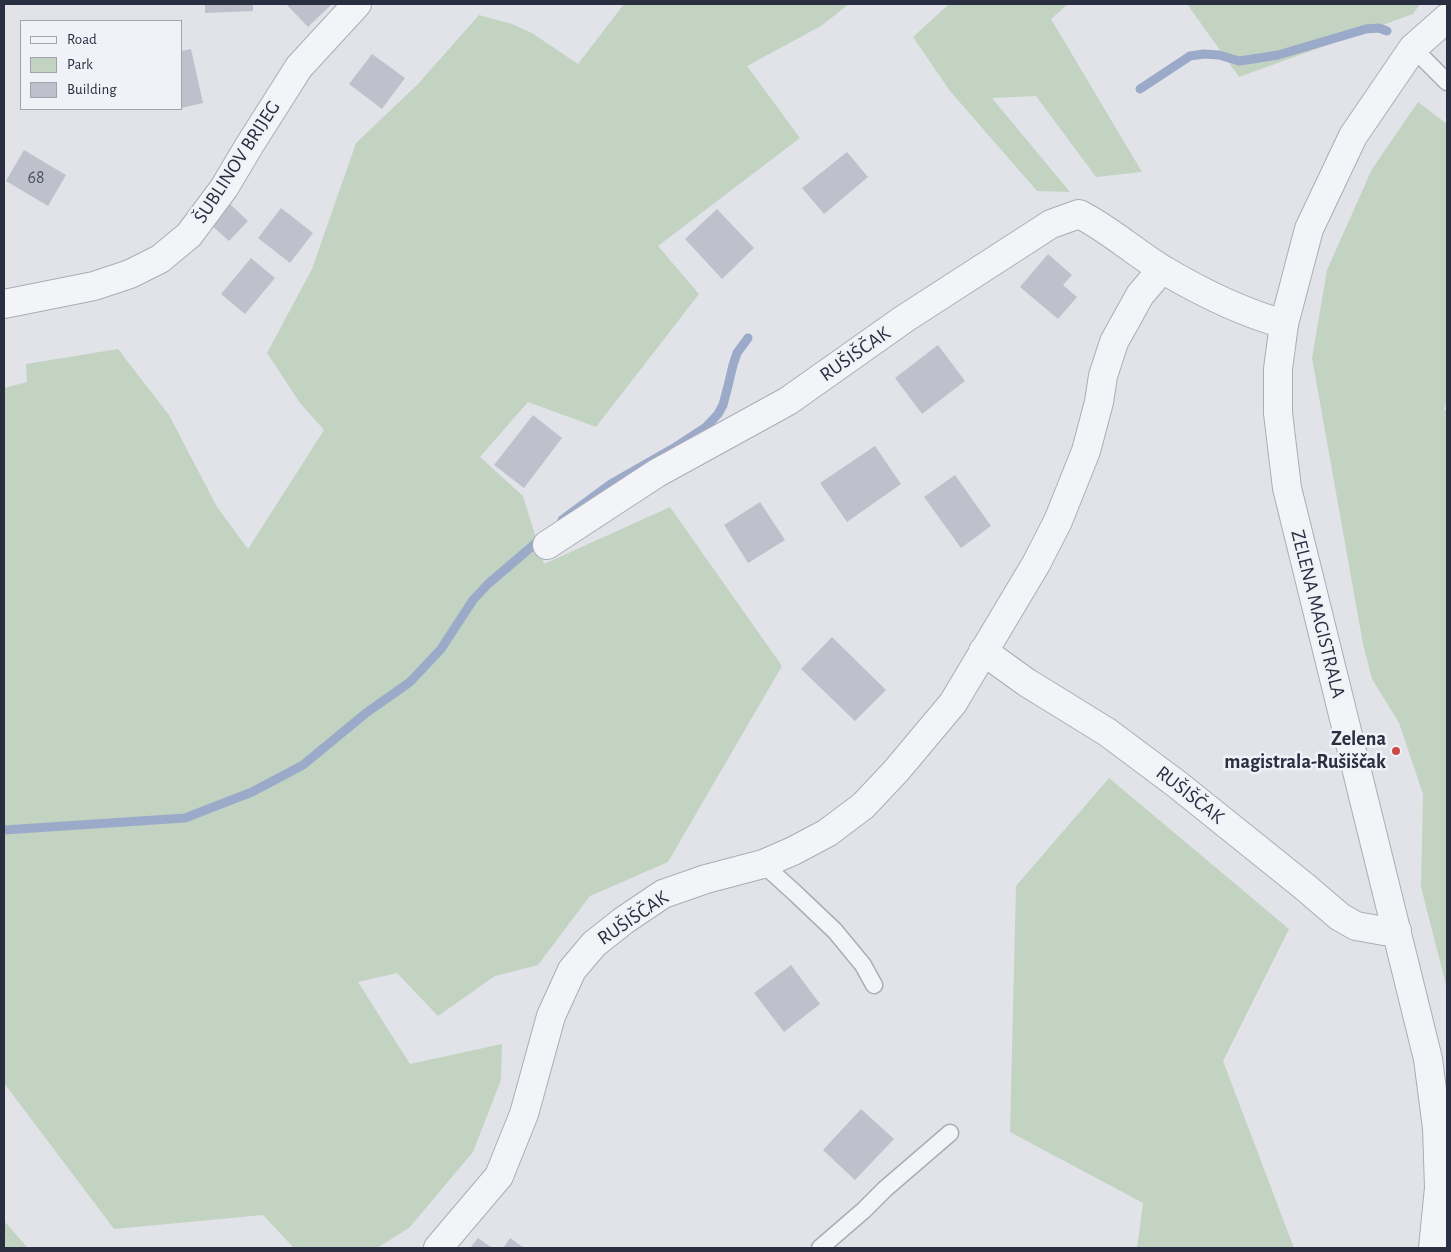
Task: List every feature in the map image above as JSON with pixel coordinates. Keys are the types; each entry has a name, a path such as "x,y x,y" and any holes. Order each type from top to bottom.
{"street":[{"name":"ŠUBLINOV BRIJEG","path":"4,304 94,286 130,274 160,259 189,235 224,188 299,67 357,4"},
{"name":"ZELENA MAGISTRALA","path":"1433,1248 1439,1188 1437,1128 1428,1059 1287,488 1278,413 1278,369 1284,324 1309,230 1353,136 1413,48 1447,18"},
{"name":"RUŠIŠČAK","path":"547,545 657,473 788,401 904,319 1051,224 1080,214 1096,222 1162,269 1221,300 1266,319 1284,324"},
{"name":"RUŠIŠČAK","path":"438,1248 499,1176 524,1114 551,1016 572,970 594,944 663,894 706,879 763,864 827,833 863,806 902,765 953,703 1036,564 1058,521 1086,451 1099,402 1103,376 1114,342 1140,295 1162,269"},
{"name":"RUŠIŠČAK","path":"983,651 1026,682 1107,732 1178,785 1340,917 1356,926 1384,931 1397,931"}],"lane":[{"path":"1413,48 1447,82"},
{"path":"763,864 835,931 863,965 874,985"},
{"path":"820,1248 950,1133"}],"green space":[{"path":"624,4 849,4 821,26 747,66 800,138 658,246 699,294 596,427 528,402 480,457 523,496 544,564 670,507 782,666 668,862 590,896 538,965 495,976 438,1016 397,973 358,982 410,1064 502,1044 501,1080 473,1152 409,1228 377,1248 294,1248 263,1215 114,1229 4,1083 4,388 27,382 26,364 118,349 169,415 217,507 248,549 324,430 300,403 267,353 312,269 356,143 417,85 479,15 512,24 532,33 578,64"},
{"path":"949,4 1068,4 1051,19 1142,172 1096,177 1036,96 992,98 1070,192 1037,191 950,91 913,37"},
{"path":"1187,4 1420,4 1413,14 1239,77"},
{"path":"1418,102 1447,124 1447,401 1444,409 1447,411 1447,989 1421,887 1423,794 1399,723 1372,679 1363,644 1312,358 1327,270 1372,169"},
{"path":"1109,778 1289,929 1223,1061 1294,1248 1137,1248 1143,1203 1010,1132 1016,886"},
{"path":"4,1221 28,1248 4,1248"}],"building":[{"path":"205,4 253,4 253,11 205,13"},
{"path":"286,4 332,4 308,27"},
{"path":"191,49 203,103 182,108 182,51"},
{"path":"372,54 405,78 382,109 349,84"},
{"path":"24,150 66,175 48,206 6,181"},
{"path":"847,152 868,177 824,214 802,188"},
{"path":"229,203 248,221 229,241 210,224"},
{"path":"281,208 313,233 290,263 258,238"},
{"path":"717,209 754,248 722,279 685,239"},
{"path":"1048,254 1072,275 1063,285 1077,297 1058,319 1020,287"},
{"path":"251,258 275,278 245,314 221,294"},
{"path":"938,345 965,381 922,414 895,378"},
{"path":"533,415 562,438 524,488 494,465"},
{"path":"875,446 901,484 847,522 820,483"},
{"path":"955,475 991,526 961,548 924,497"},
{"path":"760,502 785,540 748,563 724,525"},
{"path":"832,637 886,690 855,721 801,669"},
{"path":"791,965 820,1004 784,1032 754,993"},
{"path":"861,1109 894,1139 855,1180 823,1150"},
{"path":"478,1238 492,1248 470,1248"},
{"path":"510,1238 524,1248 503,1248"}],"waterway":[{"path":"1140,89 1190,56 1204,54 1219,55 1239,61 1278,55 1366,29 1379,28 1387,31"},
{"path":"562,520 611,484 674,448 706,427 718,414 723,405 737,353 748,338"},
{"path":"4,830 185,818 252,792 303,765 366,713 410,682 441,649 473,600 488,584 543,537"}],"place":[{"name":"Zelena magistrala-Rušiščak","path":"1396,751"}]}
